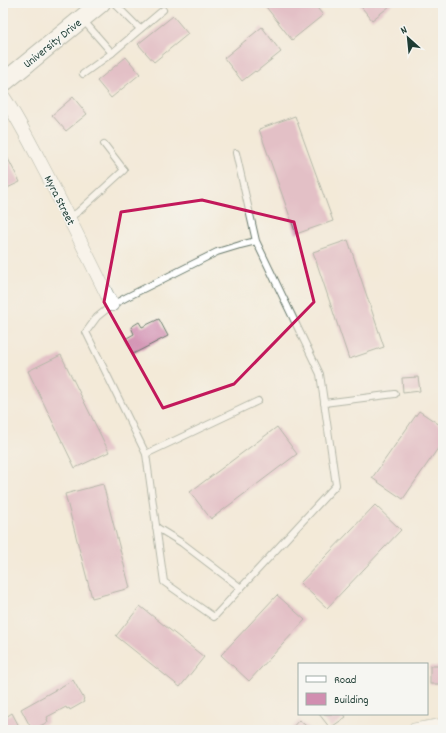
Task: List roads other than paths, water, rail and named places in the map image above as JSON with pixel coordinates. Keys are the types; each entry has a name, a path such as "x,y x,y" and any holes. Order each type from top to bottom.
{"main road":[{"name":"University Drive","path":"3,83 101,3"}],"street":[{"name":"Myra Street","path":"3,96 11,107 70,218 112,305"},
{"path":"414,730 443,725"}],"lane":[{"path":"114,3 140,29"},
{"path":"83,74 112,53 163,10"},
{"path":"82,19 112,53"},
{"path":"70,218 124,170 104,144"},
{"path":"236,153 256,240 320,374 336,485 214,617 164,582 146,454 86,332 97,317 112,305 217,252 256,240"},
{"path":"324,403 395,394"},
{"path":"146,454 258,401"},
{"path":"156,527 182,543 241,588"}]}
